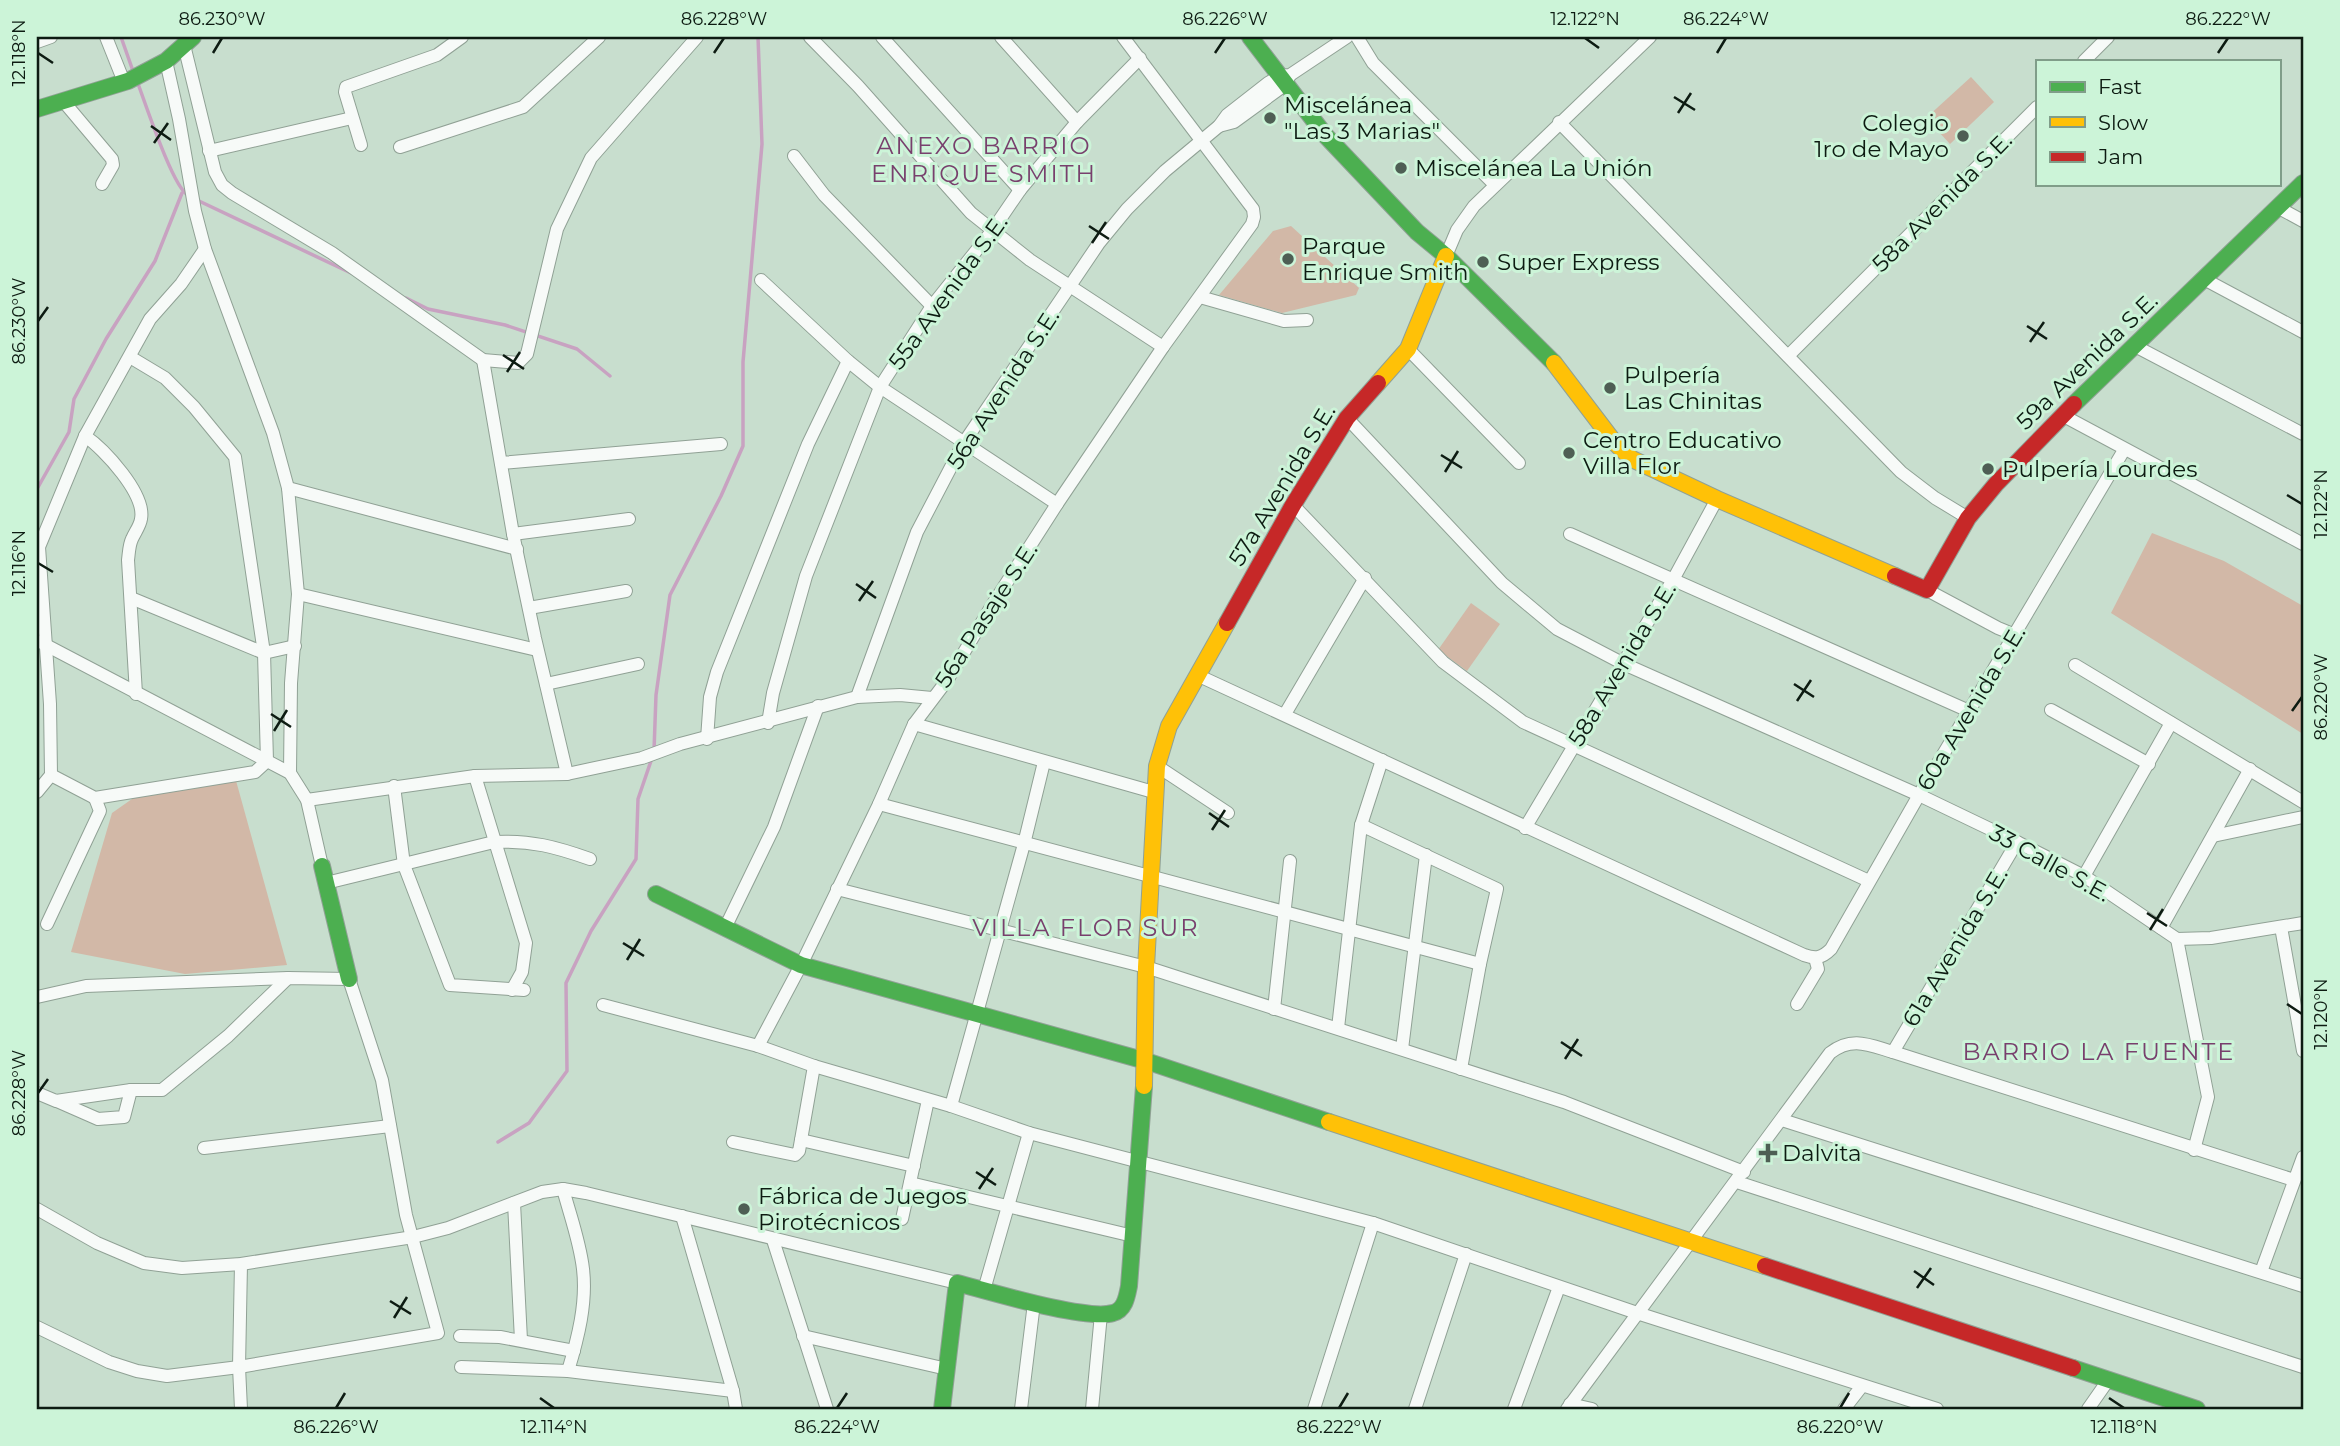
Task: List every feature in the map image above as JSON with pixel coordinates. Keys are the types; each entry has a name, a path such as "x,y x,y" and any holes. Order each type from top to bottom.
{"street":[{"path":"37,42 51,37"},
{"path":"106,37 130,79"},
{"path":"361,145 345,92 346,87 437,55 462,37"},
{"path":"400,147 523,107 599,37"},
{"path":"188,41 209,151 218,178 232,193 332,253 483,360 517,363 527,354 557,229 590,159 697,37"},
{"path":"810,37 858,86 971,213 1030,260 1163,347"},
{"path":"882,37 1020,190"},
{"path":"1001,37 1077,122"},
{"path":"1123,37 1203,141"},
{"path":"1250,37 1285,78 1334,144 1416,232 1446,256 1562,371 1614,442 1632,459 1927,590 2015,635"},
{"name":"56a Avenida S.E.","path":"857,697 917,532 963,443 1099,243 1127,209 1165,171 1219,126 1234,122 1285,78 1347,37"},
{"path":"1357,37 1373,62 1495,185"},
{"name":"57a Avenida S.E.","path":"1101,1314 1112,1314 1121,1309 1129,1286 1146,1061 1146,967 1157,766 1168,726 1293,505 1347,418 1408,349 1457,230 1474,206 1495,185 1650,37"},
{"path":"2085,60 2108,37"},
{"path":"37,109 130,79 166,61 188,41"},
{"name":"55a Avenida S.E.","path":"768,723 773,693 806,576 880,387 932,306 992,231 1020,190 1077,122 1140,58"},
{"path":"166,61 205,249 273,433 288,488 298,594 291,683 290,773"},
{"path":"64,102 112,159 113,165 102,184"},
{"name":"58a Avenida S.E.","path":"1788,356 2036,108"},
{"path":"209,151 352,118"},
{"path":"1559,122 1901,472 1935,498 1968,518"},
{"name":"56a Pasaje S.E.","path":"758,1046 801,965 879,804 914,724 948,679 990,607 1163,347 1252,224 1253,209 1203,141"},
{"path":"794,156 824,195 932,306"},
{"name":"59a Avenida S.E.","path":"1927,590 1968,518 1996,484 2062,415 2303,183"},
{"path":"2278,208 2303,221"},
{"path":"37,792 51,775 50,704 40,643 39,547 85,436 150,319 181,284 205,249"},
{"path":"2204,279 2303,332"},
{"path":"761,280 880,387 1057,504"},
{"path":"1200,297 1284,321 1307,320"},
{"path":"2135,346 2303,434"},
{"path":"1408,349 1519,463"},
{"path":"51,775 95,798 255,772 267,761 264,653 235,457 194,407 165,378 130,357"},
{"path":"483,360 516,549 537,650 568,774"},
{"path":"707,739 710,697 717,671 808,444 848,361"},
{"path":"2062,415 2303,544"},
{"name":"33 Calle S.E.","path":"1347,418 1502,583 1557,629 1624,664 1919,795 2017,842 2084,876 2177,939"},
{"path":"85,436 100,447 122,472 141,510 141,523 131,540 128,560 136,694"},
{"path":"501,463 721,444"},
{"name":"60a Avenida S.E.","path":"1815,958 1824,956 1831,950 1868,881 2124,450"},
{"path":"288,488 516,549"},
{"name":"58a Avenida S.E.","path":"1525,828 1624,664 1717,499"},
{"path":"1293,505 1443,662 1523,722 1868,881"},
{"path":"513,534 629,519"},
{"path":"1570,534 1969,711"},
{"path":"1285,714 1365,578"},
{"path":"529,608 626,591"},
{"path":"298,594 537,650"},
{"path":"131,598 264,653 295,646"},
{"path":"37,1327 109,1362 137,1371 167,1376 239,1367 438,1333 406,1214 382,1080 349,979 307,800 290,773 40,643"},
{"path":"546,684 638,664"},
{"path":"2075,665 2303,802"},
{"path":"1197,675 1804,956 1815,958 1818,969 1797,1004"},
{"path":"307,800 475,776 568,774 642,758 680,744 768,723 818,706 857,697 900,695 932,698"},
{"path":"724,928 774,827 818,706"},
{"path":"2051,710 2149,764"},
{"path":"2084,876 2171,723"},
{"path":"914,724 1157,793"},
{"path":"1338,1028 1361,825 1382,760"},
{"path":"951,1106 1044,762"},
{"path":"1157,766 1227,813"},
{"path":"2161,928 2250,769"},
{"path":"394,786 404,866 450,985 518,990 526,943 475,776"},
{"path":"47,924 100,811 95,798"},
{"path":"879,804 1284,914 1480,964"},
{"path":"2213,836 2303,817"},
{"path":"1361,825 1497,888 1461,1069"},
{"path":"326,883 494,842 518,841 552,846 590,859"},
{"name":"61a Avenida S.E.","path":"1894,1052 2017,842"},
{"path":"1402,1049 1426,855"},
{"path":"1274,1009 1290,861"},
{"path":"837,888 1146,967 1338,1028 1564,1102 1740,1177 2303,1367"},
{"path":"656,894 801,965 1146,1061 2197,1409"},
{"path":"2194,1150 2208,1097 2177,939 2211,938 2303,923"},
{"path":"2281,927 2303,1051"},
{"path":"37,997 86,986 288,978 349,979"},
{"path":"56,1101 131,1090 162,1090 228,1036 288,978"},
{"path":"603,1005 758,1046 1029,1133 1373,1223 1637,1313 1937,1409"},
{"path":"1592,1409 1568,1406 1830,1053 1842,1043 1857,1042 1894,1052 2294,1180"},
{"path":"733,1142 795,1155 799,1151 814,1066"},
{"path":"37,1093 98,1119 124,1117 131,1090"},
{"path":"902,1219 928,1100"},
{"path":"1782,1120 2303,1286"},
{"path":"204,1148 390,1126"},
{"path":"984,1290 1029,1133"},
{"path":"801,1140 914,1166"},
{"path":"2261,1272 2303,1157"},
{"path":"910,1183 1133,1237"},
{"path":"563,1189 584,1272 580,1333 568,1371"},
{"path":"37,1209 97,1243 144,1263 182,1268 241,1265 413,1237 448,1228 542,1192 563,1189 1034,1303 1101,1314 1092,1409"},
{"path":"514,1203 521,1340"},
{"path":"682,1216 736,1409"},
{"path":"1314,1409 1373,1223"},
{"path":"773,1240 827,1409"},
{"path":"1415,1409 1466,1254"},
{"path":"241,1265 241,1409"},
{"path":"942,1409 957,1283"},
{"path":"1514,1409 1559,1287"},
{"path":"1021,1409 1034,1303"},
{"path":"460,1336 500,1337 574,1351"},
{"path":"803,1336 947,1369"},
{"path":"461,1367 568,1371 733,1391"},
{"path":"2088,1409 2109,1379"},
{"path":"1844,1409 1862,1387"}],"shaded area":[{"path":"1971,77 1994,102 1950,144 1926,118"},
{"name":"Parque Enrique Smith","path":"1291,226 1359,288 1356,295 1282,313 1219,295 1273,231"},
{"path":"2152,533 2224,561 2303,606 2303,734 2111,613"},
{"path":"1471,603 1500,624 1467,671 1438,650"},
{"path":"235,777 287,965 185,974 71,952 112,813 142,792"}],"waterway":[{"path":"121,37 133,71"},
{"path":"654,751 656,695 670,595 721,496 743,446 743,362 762,144 758,37"},
{"path":"137,81 167,161 188,195"},
{"path":"37,489 69,432 74,399 106,339 155,261 182,193"},
{"path":"199,201 351,273"},
{"path":"406,298 428,309 505,325 577,349 610,376"},
{"path":"498,1142 529,1123 567,1071 566,983 591,931 636,859 638,799 652,758"}],"traffic: fast":[{"path":"37,109 128,81 166,61 193,37"},
{"path":"1250,37 1325,135 1417,232 1446,256 1554,363"},
{"path":"2074,404 2303,183"},
{"path":"322,866 349,979"},
{"path":"656,894 801,965 1146,1061 1329,1122"},
{"path":"942,1409 957,1283 1082,1313 1113,1313 1123,1306 1129,1286 1144,1086"},
{"path":"2073,1368 2197,1409"}],"traffic: slow":[{"path":"1378,383 1408,349 1446,256"},
{"path":"1554,363 1614,442 1632,459 1895,576"},
{"path":"1144,1086 1146,967 1157,766 1169,726 1227,623"},
{"path":"1329,1122 1765,1266"}],"traffic: jam":[{"path":"1227,623 1293,505 1347,418 1378,383"},
{"path":"1895,576 1927,590 1968,518 1996,484 2074,404"},
{"path":"1765,1266 2073,1368"}],"place":[{"name":"Miscelánea \"Las 3 Marias\"","path":"1270,118"},
{"name":"Colegio 1ro de Mayo","path":"1963,136"},
{"name":"Miscelánea La Unión","path":"1401,168"},
{"name":"Parque Enrique Smith","path":"1288,259"},
{"name":"Super Express","path":"1483,262"},
{"name":"Pulpería Las Chinitas","path":"1610,388"},
{"name":"Centro Educativo Villa Flor","path":"1569,453"},
{"name":"Pulpería Lourdes","path":"1988,469"},
{"name":"Dalvita","path":"1768,1153"},
{"name":"Fábrica de Juegos Pirotécnicos","path":"744,1209"}],"district":[{"name":"ANEXO BARRIO ENRIQUE SMITH","path":"984,160"},
{"name":"VILLA FLOR SUR","path":"1086,928"},
{"name":"BARRIO LA FUENTE","path":"2099,1052"}]}
